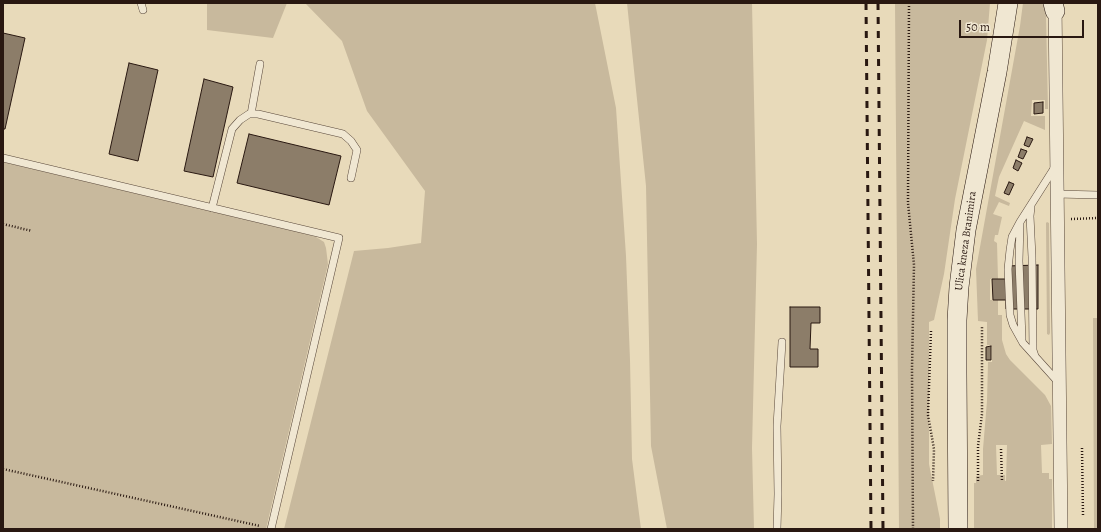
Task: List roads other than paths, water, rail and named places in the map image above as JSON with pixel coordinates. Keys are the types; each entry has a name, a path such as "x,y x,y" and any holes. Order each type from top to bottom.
{"main road":[{"name":"Ulica kneza Branimira","path":"958,529 957,365 959,287 966,230 997,72 1008,3"}],"street":[{"path":"1054,6 1061,529"}],"lane":[{"path":"251,114 260,64"},
{"path":"212,208 232,129 240,120 251,114 258,114 343,134 351,141 357,150 351,178"},
{"path":"3,158 339,238 271,529"},
{"path":"1057,164 1020,222 1012,238 1008,269 1010,315 1013,325 1023,343 1060,385"},
{"path":"1057,194 1098,195"},
{"path":"1032,203 1030,216 1033,350 1035,356"},
{"path":"1020,222 1021,335 1023,343"},
{"path":"777,529 777,426 782,342"}],"railway":[{"path":"866,3 871,529"},
{"path":"878,3 883,529"}]}
